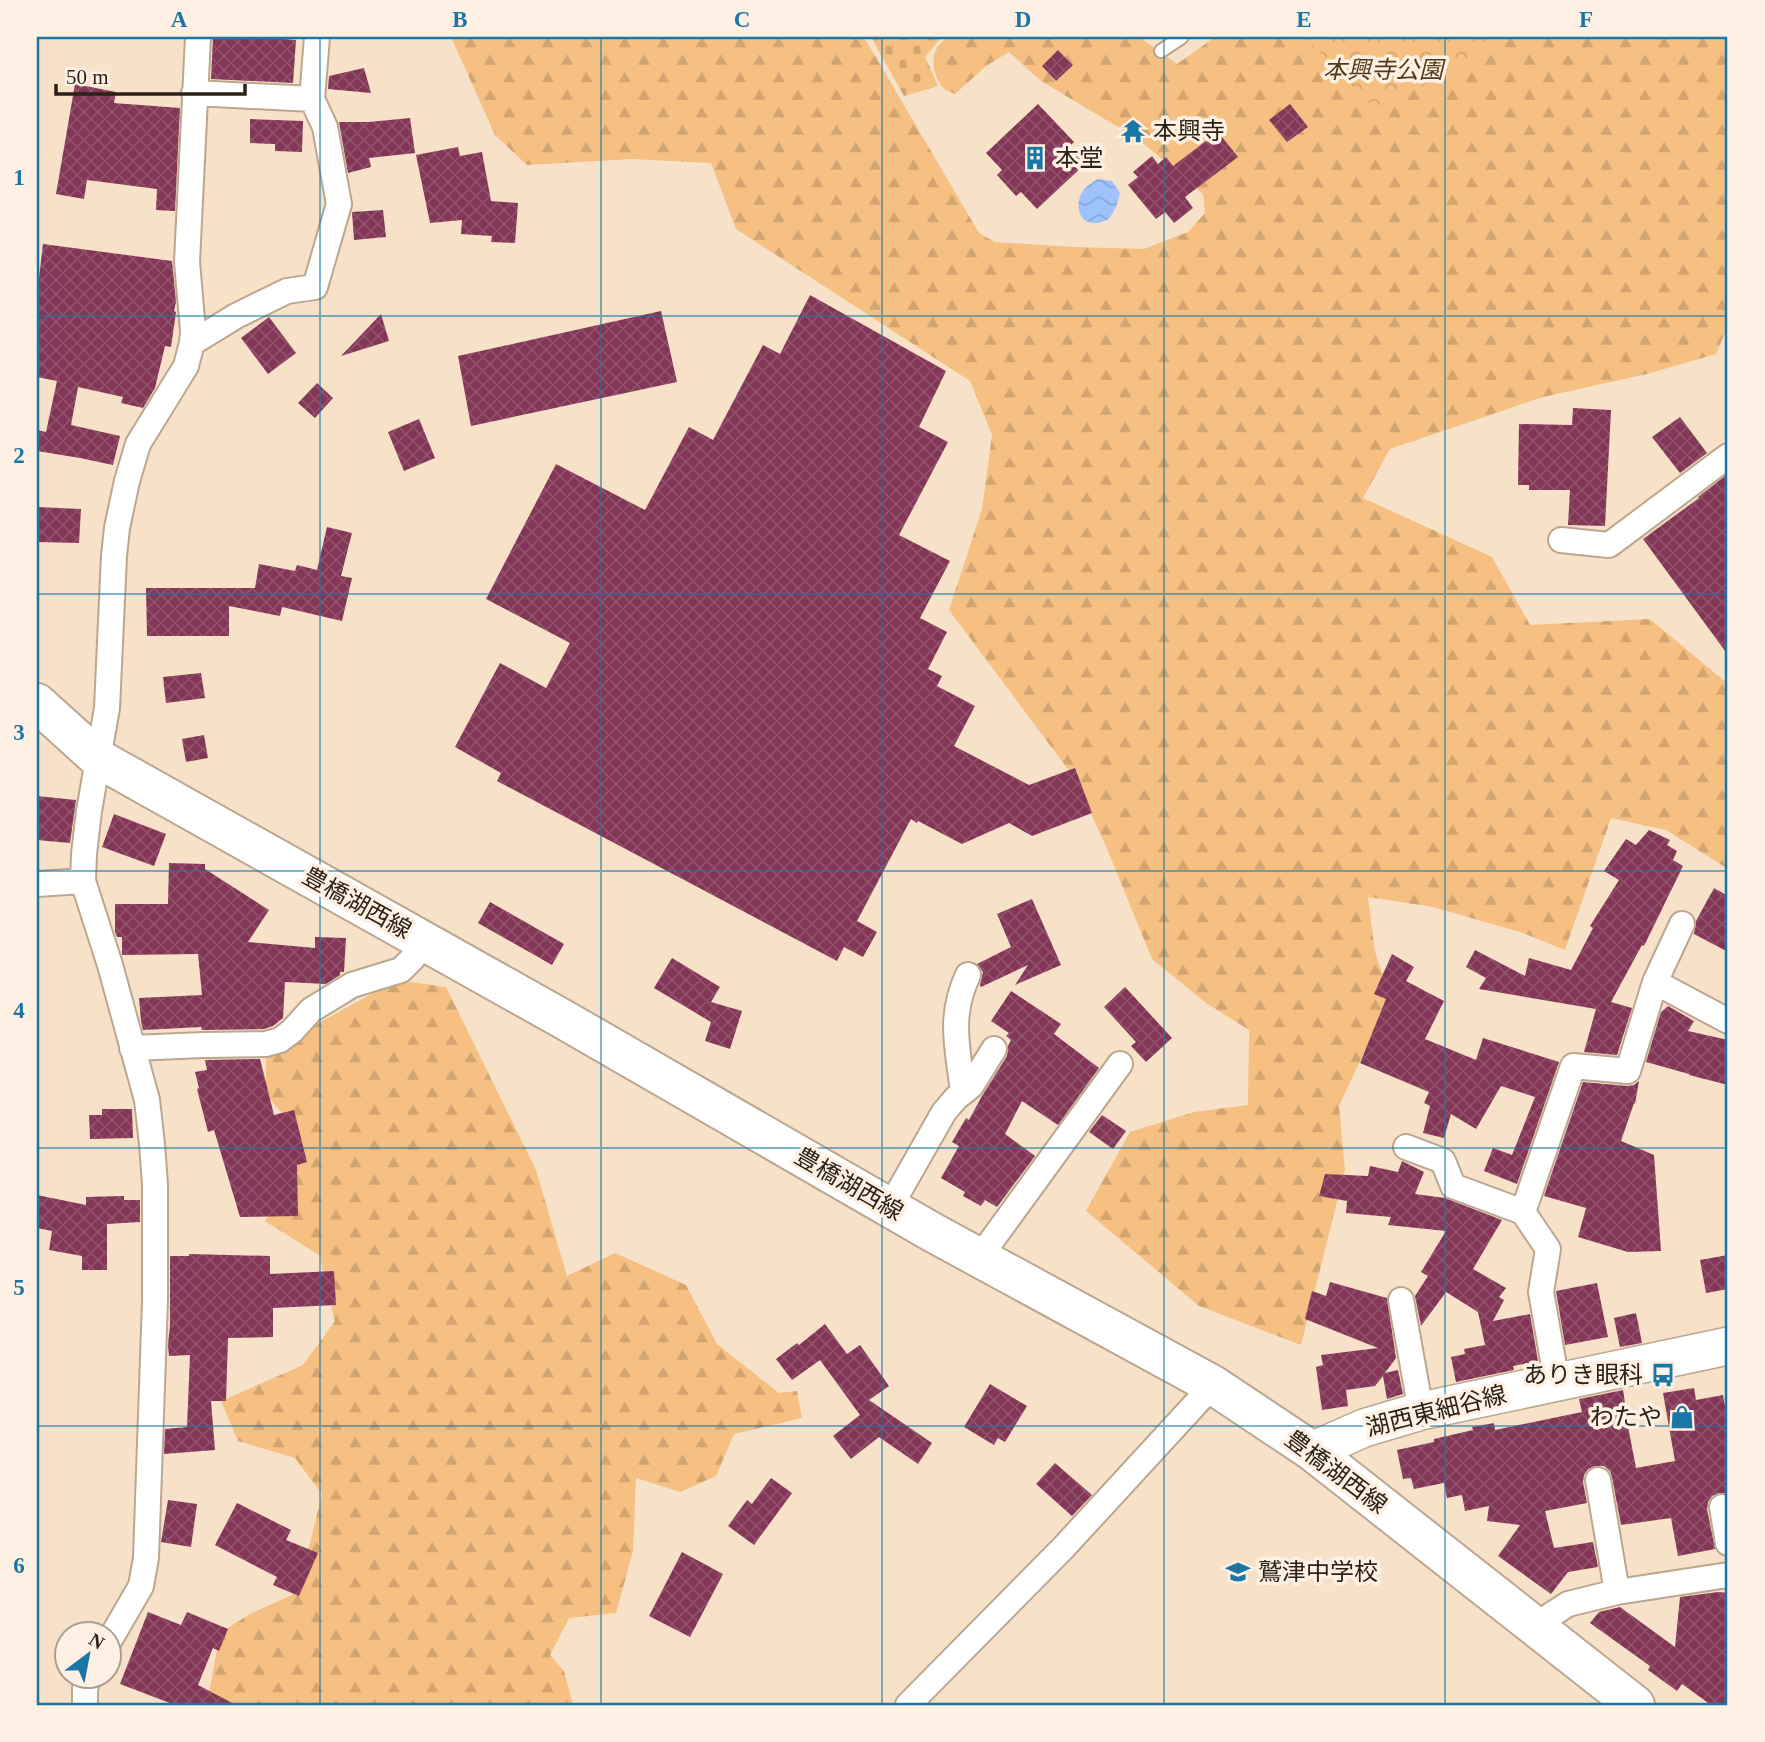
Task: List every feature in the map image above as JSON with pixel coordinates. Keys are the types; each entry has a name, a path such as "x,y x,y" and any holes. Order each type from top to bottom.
{"main road":[{"name":"豊橋湖西線","path":"37,703 99,759 561,1017 979,1258 1213,1385 1312,1451 1636,1705"},
{"name":"湖西東細谷線","path":"1312,1451 1364,1428 1421,1411 1728,1346"}],"street":[{"path":"121,1620 141,1586 146,1558 155,1300 155,1185 147,1100 110,965 83,881 83,854 107,708 115,541 127,481 138,444 186,366 192,343 187,262 198,37"},
{"path":"192,343 236,316 287,291 315,287 339,204 326,127 312,99 317,37"},
{"path":"194,93 312,99"},
{"path":"1561,540 1609,545 1728,456"},
{"path":"37,884 83,881"},
{"path":"1523,1212 1573,1066 1628,1071 1655,982 1682,924"},
{"path":"132,1048 266,1044 280,1040 292,1031 310,1010 352,985 401,970 413,958 423,940"},
{"path":"963,1092 956,1040 956,1015 960,991 968,975"},
{"path":"1655,982 1728,1020"},
{"path":"890,1207 944,1112 971,1086 994,1049"},
{"path":"979,1258 1120,1064"},
{"path":"1406,1147 1443,1161 1454,1186 1523,1212 1548,1249 1541,1292 1557,1383"},
{"path":"1401,1300 1421,1411"},
{"path":"908,1705 1073,1538 1213,1385"},
{"path":"1598,1480 1617,1592"},
{"path":"1722,1507 1728,1543"},
{"path":"1539,1630 1551,1615 1568,1604 1617,1592 1728,1575"}],"lane":[{"path":"1161,51 1182,37"}],"green space":[{"path":"451,37 864,37 979,233 995,242 1144,249 1188,232 1205,213 1203,194 1138,139 1041,81 1009,52 986,66 955,94 947,91 937,79 934,65 935,52 943,41 949,37 1139,37 1177,64 1215,37 1728,37 1728,326 1716,354 1647,374 1543,397 1390,449 1363,498 1492,557 1530,625 1650,619 1728,684 1728,869 1666,830 1611,818 1565,950 1523,933 1433,907 1368,897 1375,952 1393,1004 1368,1044 1339,1106 1345,1170 1301,1345 1199,1306 1086,1211 1130,1132 1194,1112 1248,1105 1249,1030 1206,1003 1152,959 1076,780 949,610 982,509 992,435 970,381 736,229 711,163 632,159 527,165 495,135"},
{"path":"871,37 945,37 939,40 925,57 938,86 904,96"},
{"name":"本興寺公園","path":"1305,37 1507,37 1377,112"},
{"path":"397,980 446,987 536,1170 567,1276 615,1253 686,1285 717,1344 779,1393 797,1391 802,1418 734,1434 716,1476 680,1492 636,1478 633,1551 616,1613 569,1618 550,1655 564,1671 573,1705 207,1705 220,1633 250,1614 292,1595 310,1543 322,1494 295,1458 238,1441 221,1401 303,1365 335,1321 319,1255 265,1221 294,1175 292,1125 266,1094 266,1052"}],"water":[{"path":"1098,179 1112,181 1120,193 1109,219 1091,223 1082,217 1078,206 1084,189"}],"building":[{"path":"213,37 296,40 293,83 211,79"},
{"path":"1058,50 1073,65 1056,81 1042,66"},
{"path":"364,68 371,93 328,89 329,76"},
{"path":"75,84 116,92 114,103 180,108 175,211 156,210 157,189 87,180 84,199 56,194"},
{"name":"本堂","path":"1038,104 1074,142 1069,147 1085,164 1037,209 1021,192 1016,196 997,175 1002,170 986,153"},
{"path":"1290,104 1308,127 1287,142 1269,120"},
{"path":"410,118 415,153 369,158 371,167 348,173 339,122"},
{"path":"250,119 303,121 302,152 275,151 275,144 250,143"},
{"path":"1218,132 1238,157 1185,197 1193,208 1174,223 1165,212 1156,219 1128,185 1138,177 1133,172 1152,156 1158,164 1166,157 1173,166"},
{"path":"458,147 460,156 482,152 491,201 518,203 515,243 491,242 492,236 461,234 462,220 430,223 416,155"},
{"path":"383,210 386,237 354,240 352,212"},
{"path":"43,244 172,261 176,312 171,347 165,346 155,388 143,408 121,403 123,397 78,387 71,425 120,436 113,465 37,451 37,430 46,432 57,381 37,377 37,295"},
{"path":"810,295 946,371 919,427 948,442 899,535 950,561 920,618 947,632 928,669 942,676 937,686 975,706 954,746 1029,785 1075,768 1092,813 1032,836 1009,823 962,844 911,819 857,921 877,932 863,957 844,947 837,961 497,781 501,773 455,747 500,663 546,688 570,643 486,599 556,464 645,510 689,427 713,440 763,345 780,354"},
{"path":"661,311 677,382 471,426 458,356"},
{"path":"381,314 389,341 341,356"},
{"path":"269,317 296,353 268,374 241,338"},
{"path":"317,383 333,398 315,418 298,403"},
{"path":"1573,408 1611,410 1605,526 1568,525 1570,490 1529,490 1529,485 1518,485 1519,424 1572,425"},
{"path":"1680,417 1707,453 1680,473 1652,437"},
{"path":"419,419 435,458 404,471 388,432"},
{"path":"1725,476 1728,480 1728,655 1643,539"},
{"path":"37,507 81,509 79,543 37,542"},
{"path":"327,527 352,533 341,576 352,578 342,621 282,607 280,616 229,606 229,636 147,636 146,588 255,588 259,564 295,571 297,565 317,570"},
{"path":"201,673 205,698 166,703 163,677"},
{"path":"204,735 208,758 186,762 182,739"},
{"path":"37,796 76,800 70,843 37,840"},
{"path":"114,814 166,834 154,866 102,847"},
{"path":"1649,830 1670,840 1667,845 1677,851 1673,860 1683,866 1644,946 1642,945 1611,1002 1632,1008 1617,1055 1584,1052 1596,1009 1479,989 1486,978 1466,967 1475,950 1525,976 1529,958 1571,970 1593,928 1590,926 1619,880 1604,871 1626,839 1636,845"},
{"path":"169,863 205,864 205,869 269,910 248,942 315,948 315,937 346,938 344,972 340,972 340,975 326,984 285,982 283,1018 264,1029 202,1030 201,1027 143,1030 139,998 202,995 198,954 122,955 122,937 117,937 115,932 115,904 168,904"},
{"path":"1714,888 1728,896 1728,952 1694,934 1696,921"},
{"path":"1032,899 1061,965 1015,985 1028,965 981,987 983,972 977,964 1011,947 997,914"},
{"path":"490,902 564,944 552,965 478,923"},
{"path":"1392,954 1414,967 1406,981 1444,1001 1425,1039 1476,1060 1483,1038 1559,1062 1517,1184 1484,1171 1493,1148 1512,1155 1535,1097 1501,1086 1476,1129 1451,1114 1444,1138 1423,1133 1430,1106 1424,1103 1429,1092 1360,1063 1386,999 1374,994"},
{"path":"672,958 720,987 711,1002 742,1011 730,1049 705,1041 711,1022 654,988"},
{"path":"1125,987 1172,1038 1146,1062 1131,1046 1136,1042 1104,1007"},
{"path":"1011,991 1061,1024 1054,1034 1099,1068 1058,1125 1022,1101 1005,1134 1035,1156 997,1207 985,1200 981,1206 963,1196 965,1192 941,1178 959,1146 952,1142 966,1118 969,1120 1007,1056 1011,1040 1006,1036 1009,1033 991,1021"},
{"path":"1668,1006 1694,1021 1688,1031 1728,1040 1728,1085 1646,1062 1661,1012"},
{"path":"260,1059 274,1115 294,1110 307,1162 297,1165 298,1216 240,1217 214,1130 208,1132 197,1089 199,1088 195,1072 207,1070 205,1060"},
{"path":"1639,1081 1635,1104 1621,1141 1654,1155 1661,1251 1628,1252 1578,1237 1586,1208 1544,1196 1583,1082 1627,1086"},
{"path":"102,1109 132,1109 133,1138 90,1139 89,1115 102,1115"},
{"path":"1102,1115 1126,1131 1113,1149 1089,1132"},
{"path":"1402,1161 1424,1172 1415,1194 1445,1198 1502,1220 1473,1269 1506,1288 1499,1297 1504,1300 1493,1321 1530,1314 1538,1361 1513,1366 1514,1370 1456,1382 1451,1357 1465,1354 1464,1349 1485,1345 1478,1312 1446,1292 1421,1326 1415,1296 1428,1276 1421,1272 1446,1231 1388,1225 1391,1217 1346,1213 1347,1201 1319,1196 1325,1174 1368,1176 1370,1166 1398,1172"},
{"path":"37,1195 86,1205 86,1197 124,1196 124,1200 140,1200 140,1222 107,1224 107,1270 82,1270 82,1256 49,1250 52,1231 37,1228"},
{"path":"1728,1255 1728,1289 1706,1293 1700,1260"},
{"path":"170,1256 270,1256 270,1274 334,1271 336,1305 273,1308 273,1337 228,1338 226,1401 211,1401 215,1450 164,1454 165,1429 187,1427 190,1355 169,1356 168,1345"},
{"path":"1330,1282 1387,1298 1396,1358 1385,1373 1398,1370 1403,1394 1387,1399 1383,1376 1375,1386 1346,1390 1348,1406 1322,1410 1316,1367 1323,1365 1321,1355 1378,1348 1305,1319 1312,1291 1326,1296"},
{"path":"1597,1283 1608,1337 1565,1345 1556,1291"},
{"path":"1636,1313 1642,1343 1620,1347 1614,1318"},
{"path":"825,1324 847,1354 860,1345 889,1386 869,1400 932,1443 918,1464 879,1437 851,1459 833,1436 860,1415 820,1360 792,1380 776,1359"},
{"path":"990,1384 1027,1406 1005,1442 998,1438 994,1445 964,1427"},
{"path":"1694,1388 1696,1400 1723,1395 1728,1422 1728,1494 1719,1493 1712,1496 1707,1509 1715,1549 1678,1556 1671,1518 1621,1525 1610,1471 1604,1466 1595,1466 1588,1469 1584,1475 1587,1503 1545,1511 1554,1548 1593,1542 1598,1567 1568,1572 1551,1594 1498,1556 1520,1525 1487,1521 1489,1506 1465,1511 1462,1495 1447,1498 1444,1483 1414,1489 1411,1478 1403,1479 1397,1450 1434,1442 1434,1439 1473,1430 1472,1427 1494,1423 1495,1430 1582,1412 1579,1399 1623,1390 1636,1468 1675,1461 1663,1393"},
{"path":"1055,1463 1092,1495 1072,1516 1036,1484"},
{"path":"771,1478 792,1493 754,1545 728,1526 747,1500 752,1504"},
{"path":"168,1500 197,1504 191,1547 161,1542"},
{"path":"237,1503 291,1530 286,1540 318,1553 299,1596 273,1585 277,1577 215,1545"},
{"path":"682,1552 723,1574 690,1637 649,1616"},
{"path":"1728,1593 1728,1705 1711,1705 1682,1684 1677,1691 1648,1670 1650,1666 1590,1623 1599,1612 1620,1607 1675,1647 1680,1597"},
{"path":"148,1612 181,1625 187,1612 228,1629 219,1651 213,1648 198,1685 236,1705 175,1705 122,1685"}],"place":[{"name":"本興寺","path":"1133,131"},
{"name":"本堂","path":"1035,158"},
{"name":"ありき眼科","path":"1663,1375"},
{"name":"わたや","path":"1682,1417"},
{"name":"鷲津中学校","path":"1238,1572"}]}
